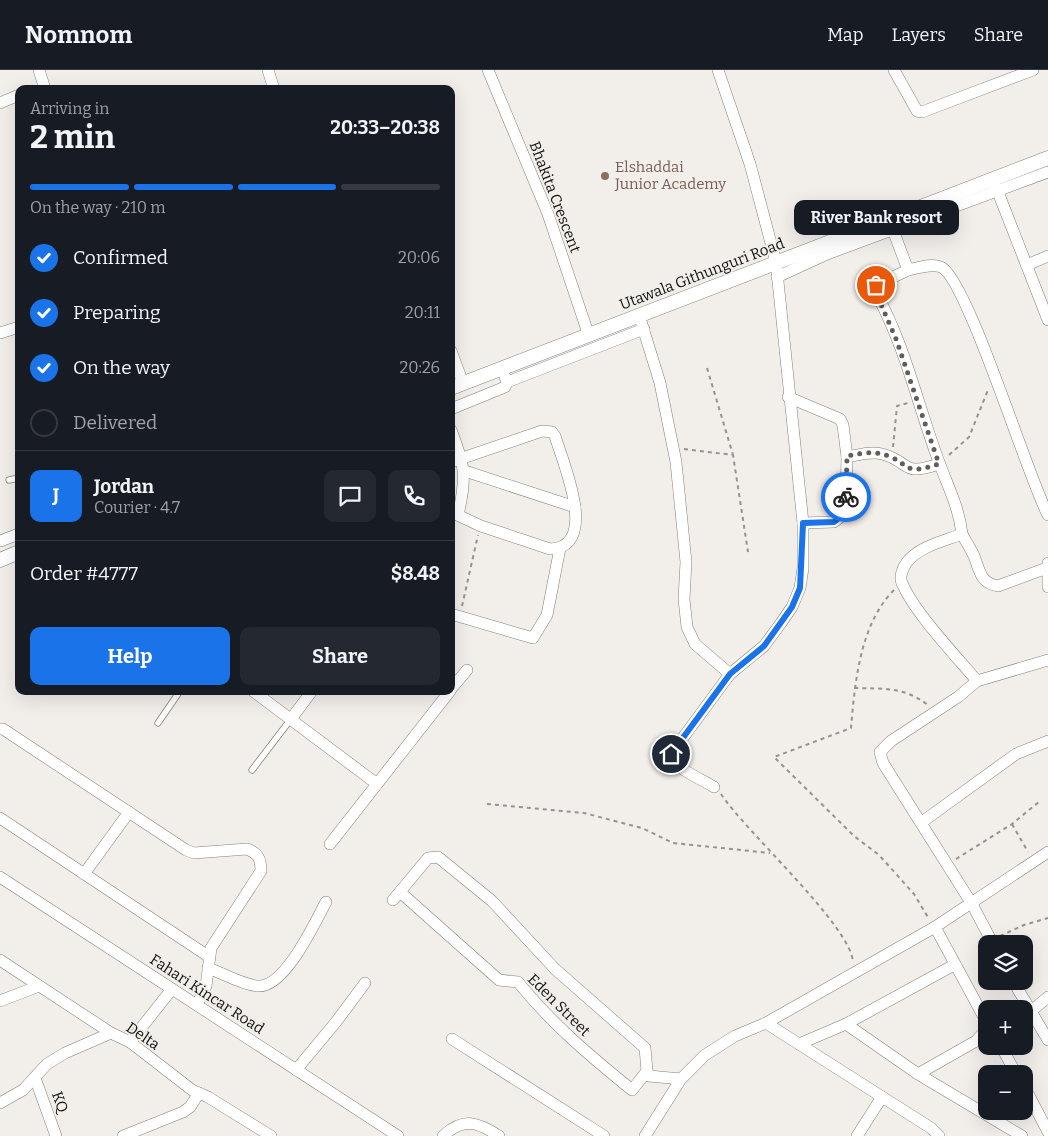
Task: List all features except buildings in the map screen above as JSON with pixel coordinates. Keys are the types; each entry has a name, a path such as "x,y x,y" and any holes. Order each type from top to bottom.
{"street":[{"path":"39,70 41,85"},
{"path":"268,70 273,85"},
{"name":"Bhakita Crescent","path":"488,70 548,214 589,336"},
{"path":"716,788 680,767 672,760 671,754 730,674 764,646 792,607 800,588 803,523 788,397 776,262 750,164 718,70"},
{"path":"894,70 917,110 922,112 1006,75 1034,70"},
{"path":"0,103 15,97"},
{"name":"Utawala Githunguri Road","path":"457,385 589,336 776,262 995,185 1048,158"},
{"path":"777,277 827,254 893,230 995,185 1048,172"},
{"path":"995,185 1048,320"},
{"path":"893,230 908,270"},
{"path":"1027,265 1048,256"},
{"path":"1048,516 1037,495 1016,432 971,315 951,274 942,268 931,265 908,270 881,281 876,285 876,293 896,339 939,464 958,508 962,534 973,555 980,577 989,585 998,586 1048,568"},
{"path":"639,315 660,383 674,448 686,562 684,599 687,627 695,644 730,674"},
{"path":"0,334 15,328"},
{"path":"455,406 505,387 507,382 644,329"},
{"path":"502,368 507,382"},
{"path":"788,397 840,418 843,425 847,456 846,502 843,515 834,522 803,523"},
{"path":"465,471 465,487 455,513 481,526 550,549 560,548 568,544 574,534 577,517 575,507 552,432 542,431 457,460 465,471 575,507"},
{"path":"847,456 879,453 892,457 909,469 920,470 939,464"},
{"path":"962,534 921,550 907,562 902,572 901,582 920,612 977,682"},
{"path":"0,541 15,535"},
{"path":"455,615 533,638 547,615 560,548"},
{"path":"0,560 15,552"},
{"path":"1048,563 1048,587"},
{"path":"988,935 948,864 883,763 880,752 891,741 977,682 1048,660"},
{"path":"455,685 467,670"},
{"path":"258,695 377,784"},
{"path":"291,719 309,695"},
{"path":"330,844 447,695"},
{"path":"1,728 186,850 194,853 247,849 255,852 259,857 261,871 211,948 206,986 197,1005"},
{"path":"922,822 1016,754 1048,741"},
{"path":"84,874 129,812"},
{"path":"0,818 84,874 208,962 256,986 269,983 289,965 326,902"},
{"path":"645,1136 680,1079 705,1055 736,1036 766,1023 935,927 1048,852"},
{"name":"Eden Street","path":"438,857 492,901 555,969 645,1048 647,1071 632,1090 579,1048 545,1015 518,982 499,980 397,896 428,858 438,857"},
{"name":"Fahari Kincar Road","path":"0,877 398,1136"},
{"path":"935,927 978,1007"},
{"name":"Delta","path":"0,960 111,1033 130,1042 179,1081 271,1136"},
{"path":"799,1044 846,1024 954,965"},
{"path":"296,1070 336,1022 365,983"},
{"path":"0,1001 39,986"},
{"path":"130,1042 172,989"},
{"path":"1033,1010 1048,997"},
{"path":"1033,1017 1048,1040"},
{"path":"766,1023 932,1128 939,1136"},
{"path":"846,1024 918,1074 1022,1136"},
{"path":"0,1103 23,1090 47,1064 65,1053 111,1033"},
{"path":"452,1039 604,1136"},
{"path":"918,1074 978,1039"},
{"path":"647,1071 650,1076 680,1079"},
{"name":"KQ","path":"35,1078 56,1136"},
{"path":"123,1136 183,1112 190,1107 200,1093"},
{"path":"857,1136 882,1097"},
{"path":"1033,1103 1048,1132"},
{"path":"443,1136 453,1127 463,1124 481,1124 499,1136"}],"lane":[{"path":"9,480 15,479"},
{"path":"158,723 177,695"},
{"path":"252,770 291,719"}],"path":[{"path":"707,368 733,455 748,552"},
{"path":"939,464 969,437 994,376"},
{"path":"892,457 897,406 918,400"},
{"path":"674,448 733,455"},
{"path":"455,615 481,526"},
{"path":"901,582 885,598 868,634 854,688 851,728 774,756 854,836 879,855 914,894 935,927"},
{"path":"854,688 901,690 916,696 936,711"},
{"path":"716,788 770,853 799,883 842,937 853,958 854,974"},
{"path":"948,864 1012,824 1040,801"},
{"path":"487,804 584,812 642,828 673,843 770,853"},
{"path":"1012,824 1034,862"},
{"path":"1005,935 1024,925 1048,918"}],"way so far":[{"path":"846,497 847,456 879,453 892,457 909,469 920,470 939,464 896,339 876,293 876,285"}],"place":[{"name":"Elshaddai Junior Academy","path":"605,176"},
{"name":"River Bank resort","path":"876,285"}],"route":[{"path":"671,754 730,674 764,646 792,607 800,588 803,568 803,523 834,522 843,515 846,497"}]}
